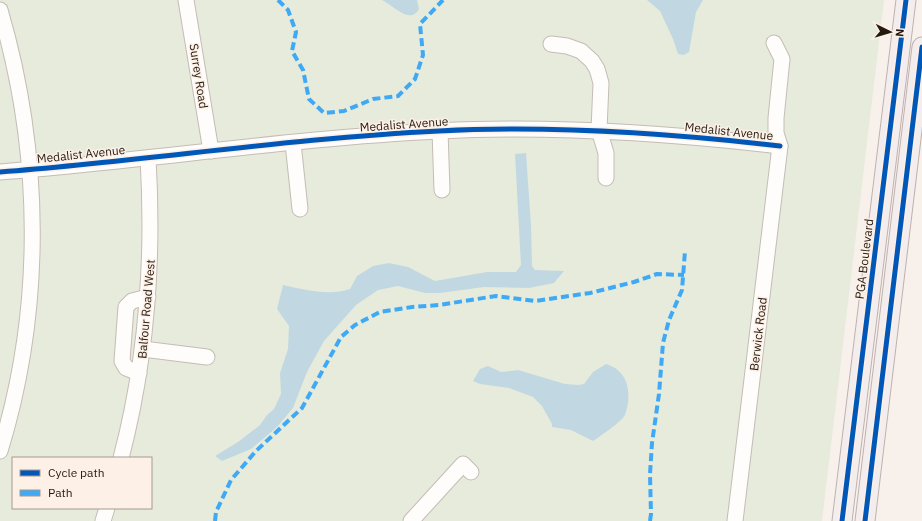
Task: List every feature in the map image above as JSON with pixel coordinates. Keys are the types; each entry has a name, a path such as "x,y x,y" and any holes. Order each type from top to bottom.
{"main road":[{"name":"PGA Boulevard","path":"842,521 906,0"},
{"path":"864,521 922,47"}],"street":[{"name":"Surrey Road","path":"186,0 210,151"},
{"path":"0,10 16,75 24,118 30,170 32,234 31,278 27,321 14,396 0,451"},
{"name":"Berwick Road","path":"735,521 780,146 776,132 776,118 782,59 774,43"},
{"path":"552,44 567,46 581,52 592,61 597,69 601,83 599,130 606,153 606,178"},
{"name":"Medalist Avenue","path":"0,172 369,135 440,131 522,129 599,130 666,134 780,146"},
{"path":"440,131 442,190"},
{"path":"294,143 300,209"},
{"name":"Balfour Road West","path":"121,457 128,434 139,373 148,297 151,232 148,158"},
{"path":"139,373 126,368 122,361 126,307 132,301 148,297"},
{"path":"143,349 206,357"},
{"path":"411,521 463,464 472,472"},
{"path":"102,521 107,509"}],"shaded area":[{"path":"0,0 884,0 822,521 0,521"}],"water":[{"path":"382,0 417,0 419,9 411,15 407,15"},
{"path":"647,0 703,0 696,12 689,52 684,55 678,54 660,11"},
{"path":"526,153 532,266 535,270 564,271 554,283 529,288 484,287 440,293 425,293 398,286 378,290 356,305 324,341 307,372 293,408 277,427 251,449 222,461 215,456 238,442 260,425 267,415 274,409 281,394 280,373 288,349 289,326 277,309 283,285 317,292 342,291 350,289 357,276 373,266 389,263 408,267 435,281 487,272 516,272 521,265 515,154"},
{"path":"606,364 618,370 625,379 628,390 628,403 626,413 623,418 593,441 571,430 552,427 552,424 542,406 533,397 509,388 480,384 473,381 480,369 488,366 501,372 518,370 565,384 578,385 584,384 593,372"}],"marked path":[{"path":"278,0 288,10 296,32 292,51 303,70 309,99 324,113 344,111 373,99 398,96 415,79 423,55 420,24 443,0"},
{"path":"650,521 650,474 652,443 659,394 663,343 669,320 682,290 685,251"},
{"path":"215,521 216,512 231,480 256,451 302,408 341,337 355,325 380,312 412,307 439,305 496,296 535,301 590,293 634,282 657,274 684,275"}],"cycle path":[{"path":"842,521 906,0"},
{"path":"865,521 922,47"},
{"path":"0,172 384,134 482,129 610,131 695,137 780,146"}]}
